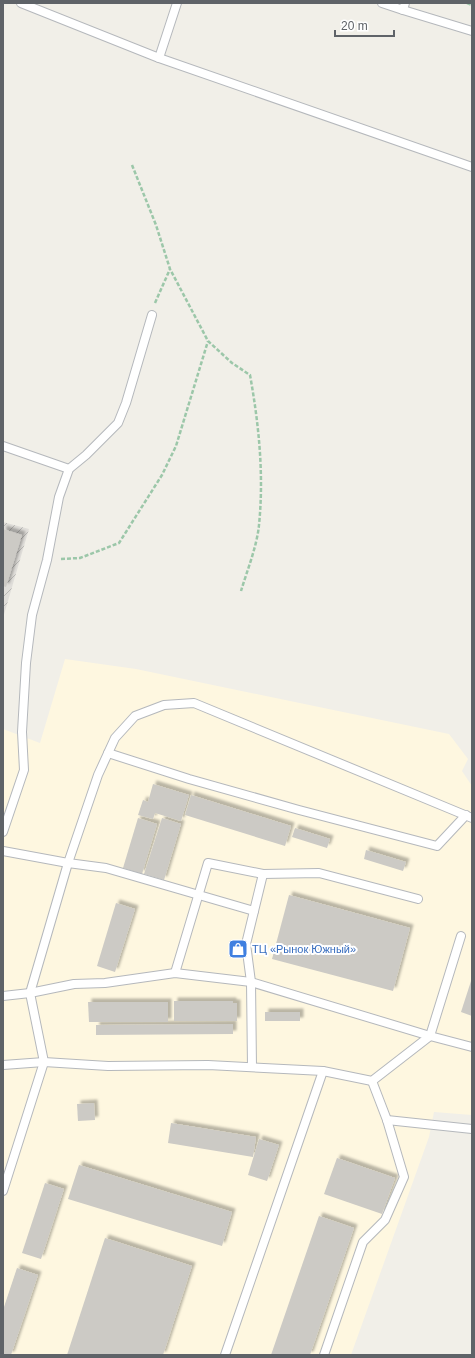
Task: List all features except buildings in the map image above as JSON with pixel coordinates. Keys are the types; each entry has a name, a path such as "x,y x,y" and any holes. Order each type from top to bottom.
{"lane":[{"path":"24,3 159,58 472,167"},
{"path":"159,58 177,3"},
{"path":"382,3 404,6 472,31"},
{"path":"3,832 24,770 22,732 26,663 32,615 47,560 59,497 69,469 86,455 118,423 126,403 152,315"},
{"path":"3,446 69,469"},
{"path":"3,1191 44,1062 30,993 68,863 98,775 115,738 136,716 164,705 194,703 469,817 437,846 298,810 108,754"},
{"path":"3,851 68,863 106,868 254,911"},
{"path":"175,974 208,863 263,874 319,873 418,899"},
{"path":"252,1067 251,982 246,944 263,874"},
{"path":"3,1065 44,1062 108,1066 208,1065 323,1071 372,1081 430,1036 461,936"},
{"path":"3,996 30,993 74,984 105,983 175,974 251,982 430,1036 472,1047"},
{"path":"225,1355 323,1071"},
{"path":"324,1355 362,1242 385,1220 404,1177 387,1120 372,1081"},
{"path":"387,1120 472,1129"}],"path":[{"path":"467,3 472,5"},
{"path":"132,165 156,225 170,269 208,341 232,363 250,375 257,417 261,472 259,527 241,591"},
{"path":"152,315 170,269"},
{"path":"47,560 80,558 119,544 162,475 176,446 208,341"}],"shaded area":[{"path":"3,522 29,529 3,618"},
{"name":"ТЦ «Рынок Южный»","path":"65,659 136,669 449,734 468,759 462,771 472,786 472,1115 434,1112 429,1137 351,1355 3,1355 3,729 40,743"}],"place":[{"name":"ТЦ «Рынок Южный»","path":"238,949"}]}
